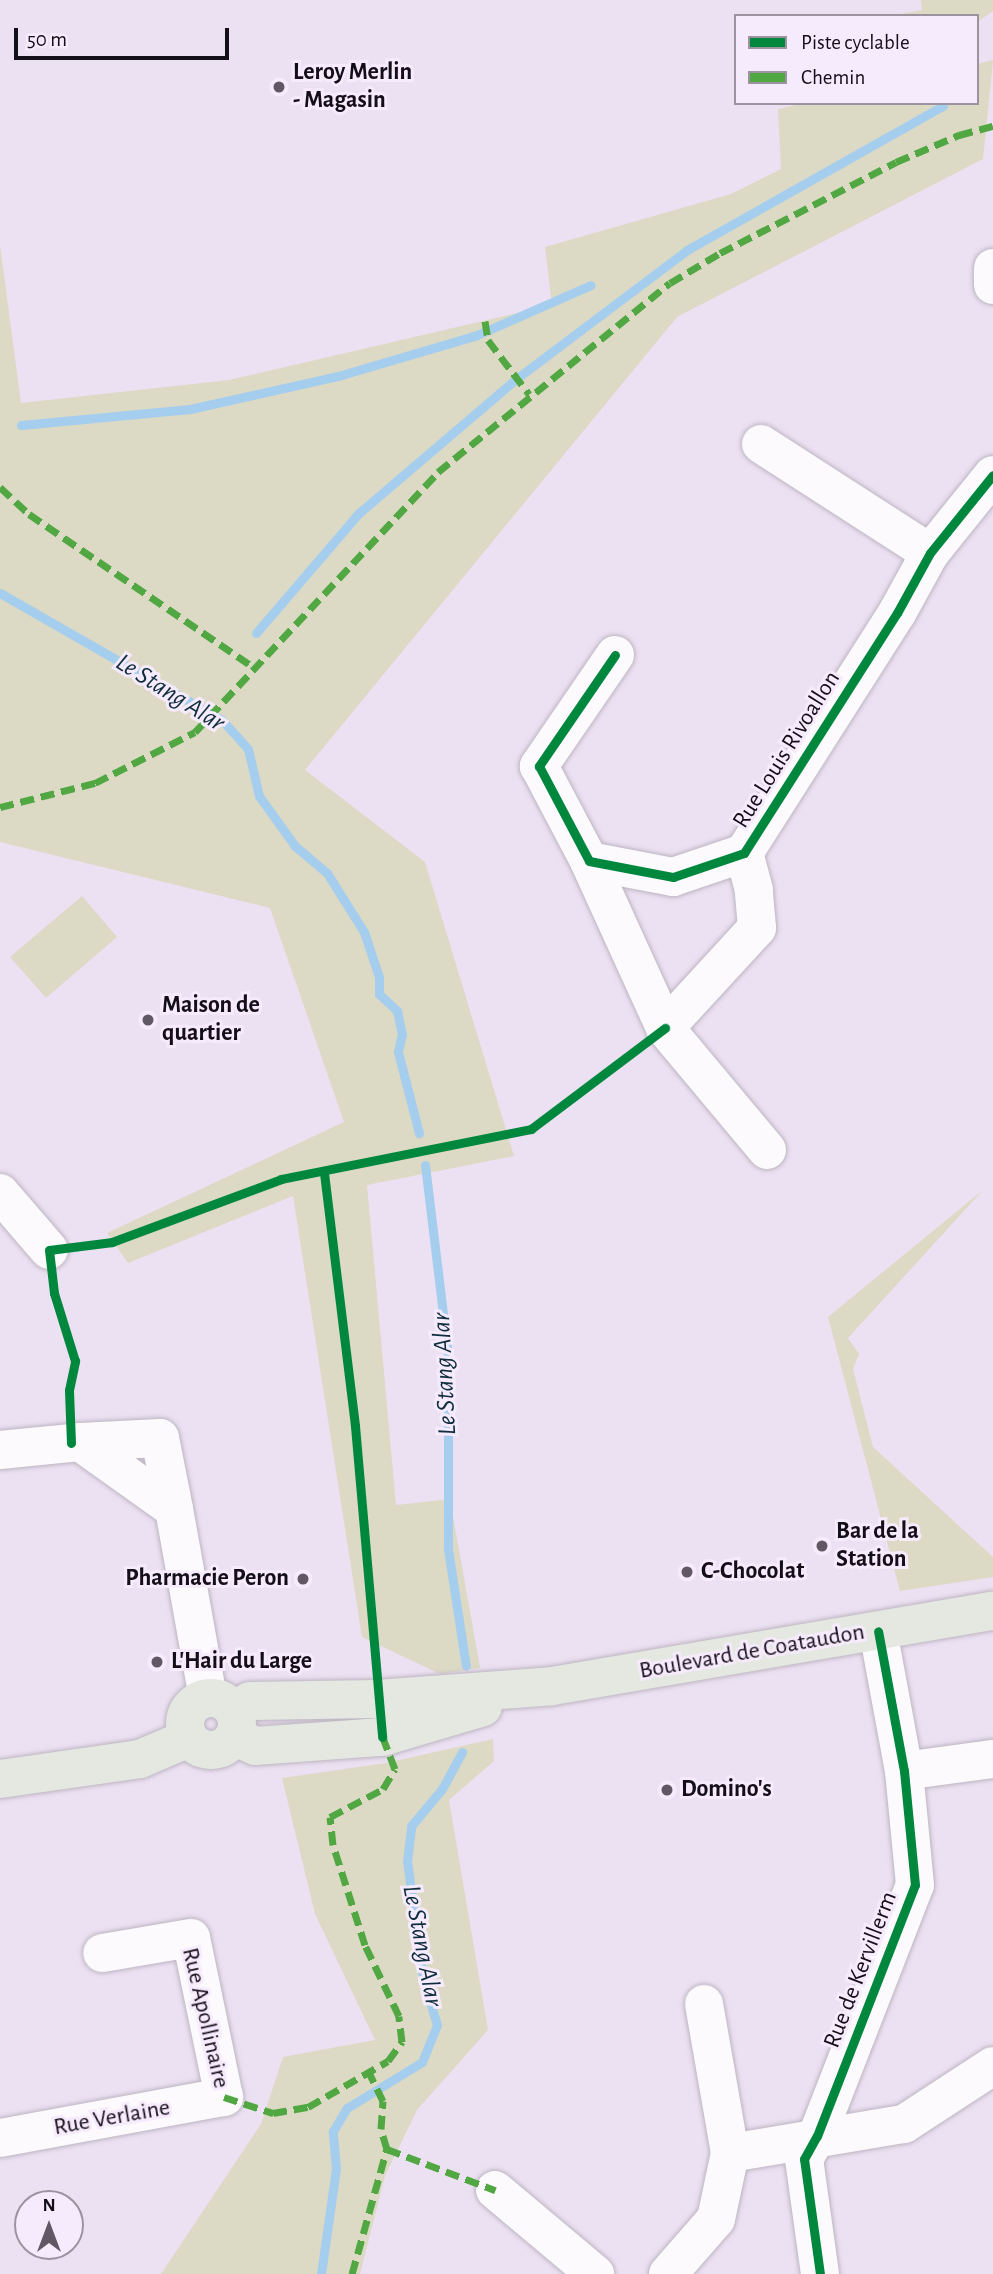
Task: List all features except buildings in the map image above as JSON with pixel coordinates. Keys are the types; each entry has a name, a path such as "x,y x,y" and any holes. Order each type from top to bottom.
{"main road":[{"name":"Boulevard de Coataudon","path":"225,1715 255,1746 382,1737 552,1686 993,1611"},
{"path":"0,1779 140,1759 189,1738 212,1750 225,1746 225,1715"}],"street":[{"path":"993,268 993,285"},
{"path":"761,444 930,553"},
{"name":"Rue Louis Rivoallon","path":"589,861 673,877 744,853 897,613 930,553 993,475"},
{"path":"615,655 539,766 589,861 665,1028 766,1150"},
{"name":"Rue Louis Rivoallon","path":"665,1028 757,928 744,853"},
{"path":"0,1193 49,1250"},
{"path":"0,1450 160,1438 174,1509 225,1715"},
{"path":"80,1442 174,1509"},
{"name":"Rue de Kervillerm","path":"820,2274 804,2159 817,2136 915,1885 904,1771 877,1631"},
{"path":"904,1771 993,1759"},
{"name":"Rue Apollinaire","path":"102,1953 191,1938 223,2098"},
{"path":"668,2274 716,2219 730,2153 704,2004"},
{"path":"730,2153 817,2136 904,2124 993,2066"},
{"name":"Rue Verlaine","path":"0,2138 223,2098"},
{"path":"495,2190 595,2274"}],"shaded area":[{"path":"921,0 993,0 993,11 979,21 979,14 901,14 922,10"},
{"path":"993,60 983,159 677,317 305,770 425,862 514,1156 367,1185 396,1505 450,1499 480,1668 440,1674 362,1637 293,1196 128,1263 107,1233 344,1122 270,908 0,842 0,245 21,403 229,380 552,305 545,247 731,194 781,169 778,109 795,105 979,105 979,64"},
{"path":"82,896 117,937 46,998 10,957"},
{"path":"983,1190 848,1338 859,1354 853,1369 873,1447 993,1557 993,1577 900,1591 828,1317"},
{"path":"493,1739 494,1761 449,1800 488,2030 417,2110 385,2176 360,2274 161,2274 261,2124 283,2057 375,2040 315,1914 282,1778 386,1763"}],"waterway":[{"path":"256,633 359,513 516,379 687,250 943,106"},
{"path":"21,425 190,409 338,376 477,335 591,285"},
{"name":"Le Stang Alar","path":"0,593 222,720 248,749 259,796 295,846 327,873 364,932 379,977 379,994 397,1011 402,1034 398,1052 419,1133"},
{"name":"Le Stang Alar","path":"425,1165 448,1356 448,1549 466,1666"},
{"name":"Le Stang Alar","path":"321,2274 336,2169 333,2131 347,2108 422,2062 437,2025 423,1979 407,1861 411,1826 442,1789 462,1752"}],"marked path":[{"path":"0,807 95,783 195,732 438,472 670,283 720,253 896,162 959,135 993,126"},
{"path":"485,321 488,340 529,394"},
{"path":"0,487 29,514 255,668"},
{"path":"224,2097 273,2113 308,2107 388,2061 402,2042 399,2016 365,1945 333,1845 330,1817 383,1789 395,1769 381,1733"},
{"path":"352,2274 387,2149 381,2129 383,2101 369,2072"},
{"path":"387,2149 495,2190"}],"cycle path":[{"path":"615,655 539,766 589,861 673,877 744,853 897,613 930,553 993,475"},
{"path":"71,1443 69,1390 75,1361 54,1293 49,1250 112,1242 281,1179 531,1129 665,1028"},
{"path":"324,1173 355,1426 382,1737"},
{"path":"820,2274 804,2159 817,2136 915,1885 904,1771 878,1631"}],"place":[{"name":"Leroy Merlin - Magasin","path":"279,87"},
{"name":"Maison de quartier","path":"148,1020"},
{"name":"Bar de la Station","path":"822,1546"},
{"name":"C-Chocolat","path":"687,1572"},
{"name":"Pharmacie Peron","path":"303,1579"},
{"name":"L'Hair du Large","path":"157,1662"},
{"name":"Domino's","path":"667,1790"}]}
